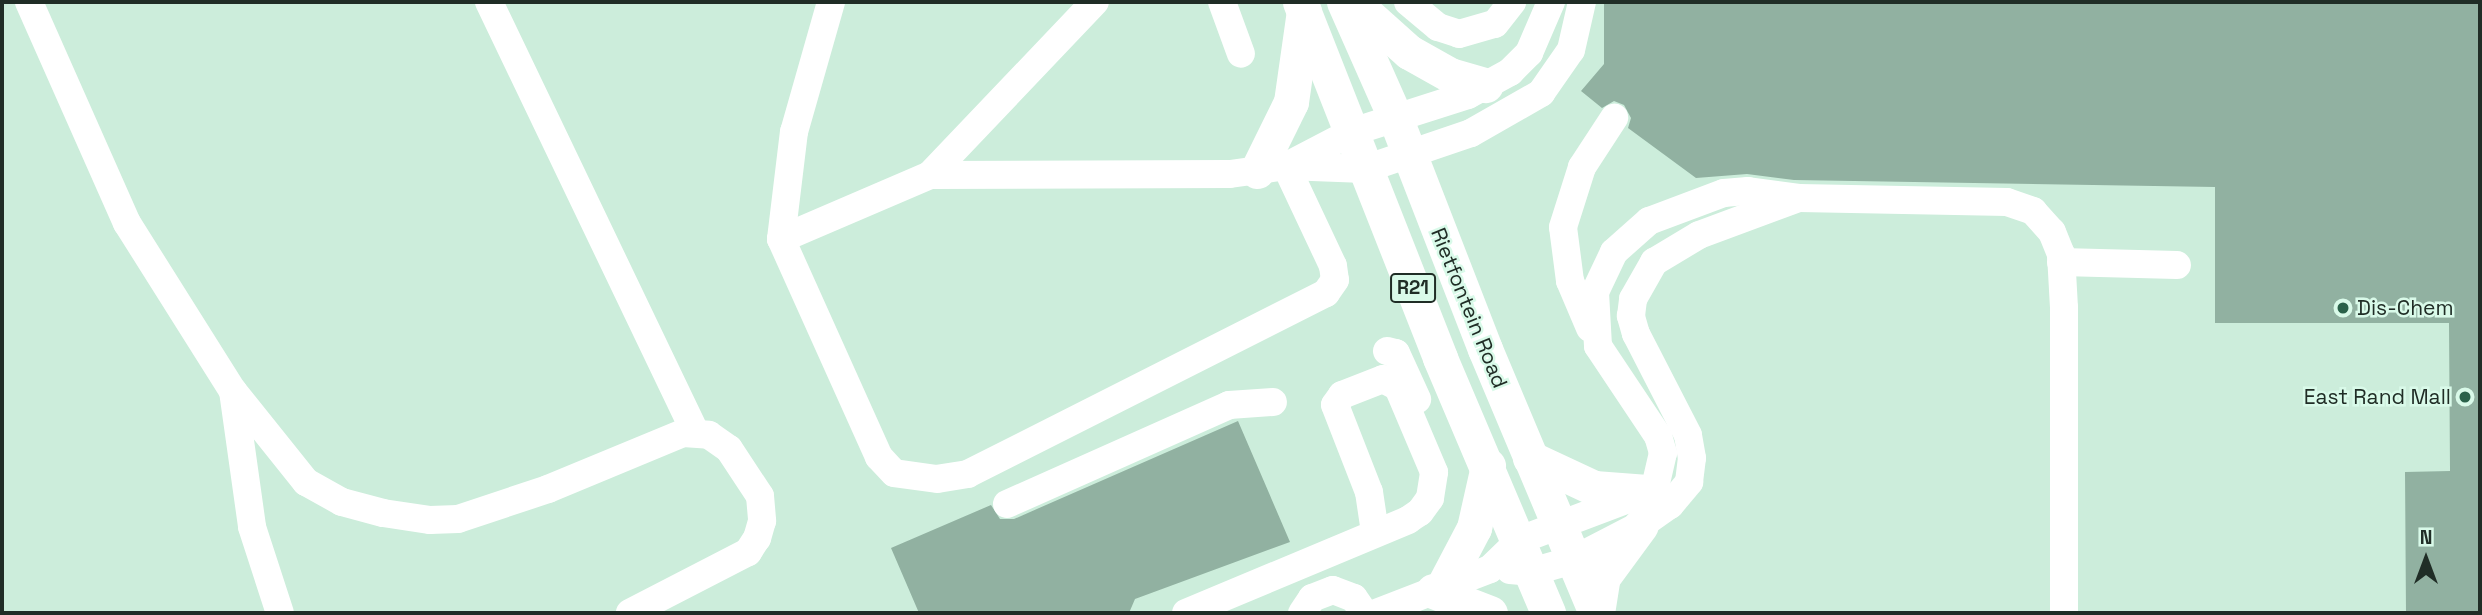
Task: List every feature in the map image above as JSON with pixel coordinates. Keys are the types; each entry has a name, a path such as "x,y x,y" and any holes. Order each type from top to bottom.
{"main road":[{"name":"Rietfontein Road","path":"1344,2 1395,117 1407,156 1596,613"},
{"path":"1353,2 1409,52 1450,75 1486,85"},
{"name":"Rietfontein Road","path":"1302,6 1365,169 1548,613"},
{"path":"1272,168 1291,102 1302,6"},
{"path":"1530,458 1644,508 1603,577 1596,613"},
{"path":"1488,466 1474,528 1438,589 1490,613"}],"lane":[{"path":"29,2 127,223 233,391 306,482 342,502 430,520 457,519 695,432 709,435 729,449 750,475 760,496 762,521 757,538 748,552 629,613"},
{"path":"489,2 695,432"},
{"path":"831,2 794,132 781,239 878,457 894,473 937,479 968,474 1326,293 1335,280 1333,267 1272,168"},
{"path":"930,175 1096,2"},
{"path":"1222,2 1241,54"},
{"path":"1408,2 1437,27 1459,34 1495,24 1512,2"},
{"path":"1272,168 1352,132 1468,95 1510,72 1529,53 1550,2"},
{"path":"781,239 930,175 1272,168 1365,169 1471,133 1541,93 1571,50 1582,2"},
{"path":"1525,556 1573,560 1644,508 1661,472 1658,436 1598,346 1570,281 1563,228 1582,167 1615,118"},
{"path":"1598,346 1595,292 1614,252 1628,236 1649,222 1724,193 1799,198 2007,202 2033,211 2052,232 2061,262 2064,613"},
{"path":"1376,613 1525,556 1558,525 1670,505 1689,482 1692,458 1688,436 1633,325 1633,299 1639,282 1654,262 1699,235 1799,198"},
{"path":"2061,262 2177,265"},
{"path":"1186,613 1420,512 1434,487 1443,457 1399,357 1387,351"},
{"path":"1375,532 1369,492 1335,414 1342,395 1383,379 1398,387 1434,472 1434,487"},
{"path":"233,391 252,527 280,613"},
{"path":"1007,504 1229,405 1273,402"},
{"path":"1306,560 1322,592"},
{"path":"1302,613 1322,592 1344,593 1364,613"}],"building":[{"path":"1604,2 2480,2 2480,613 2406,613 2405,472 2450,471 2449,323 2215,323 2215,187 1794,180 1747,174 1696,178 1628,128 1631,118 1624,105 1614,101 1602,108 1581,91 1604,64"},
{"path":"1238,421 1290,542 1135,599 1129,613 919,613 891,548 991,505 1000,519 1014,519"}],"place":[{"name":"Dis-Chem","path":"2343,308"},
{"name":"East Rand Mall","path":"2465,397"}]}
